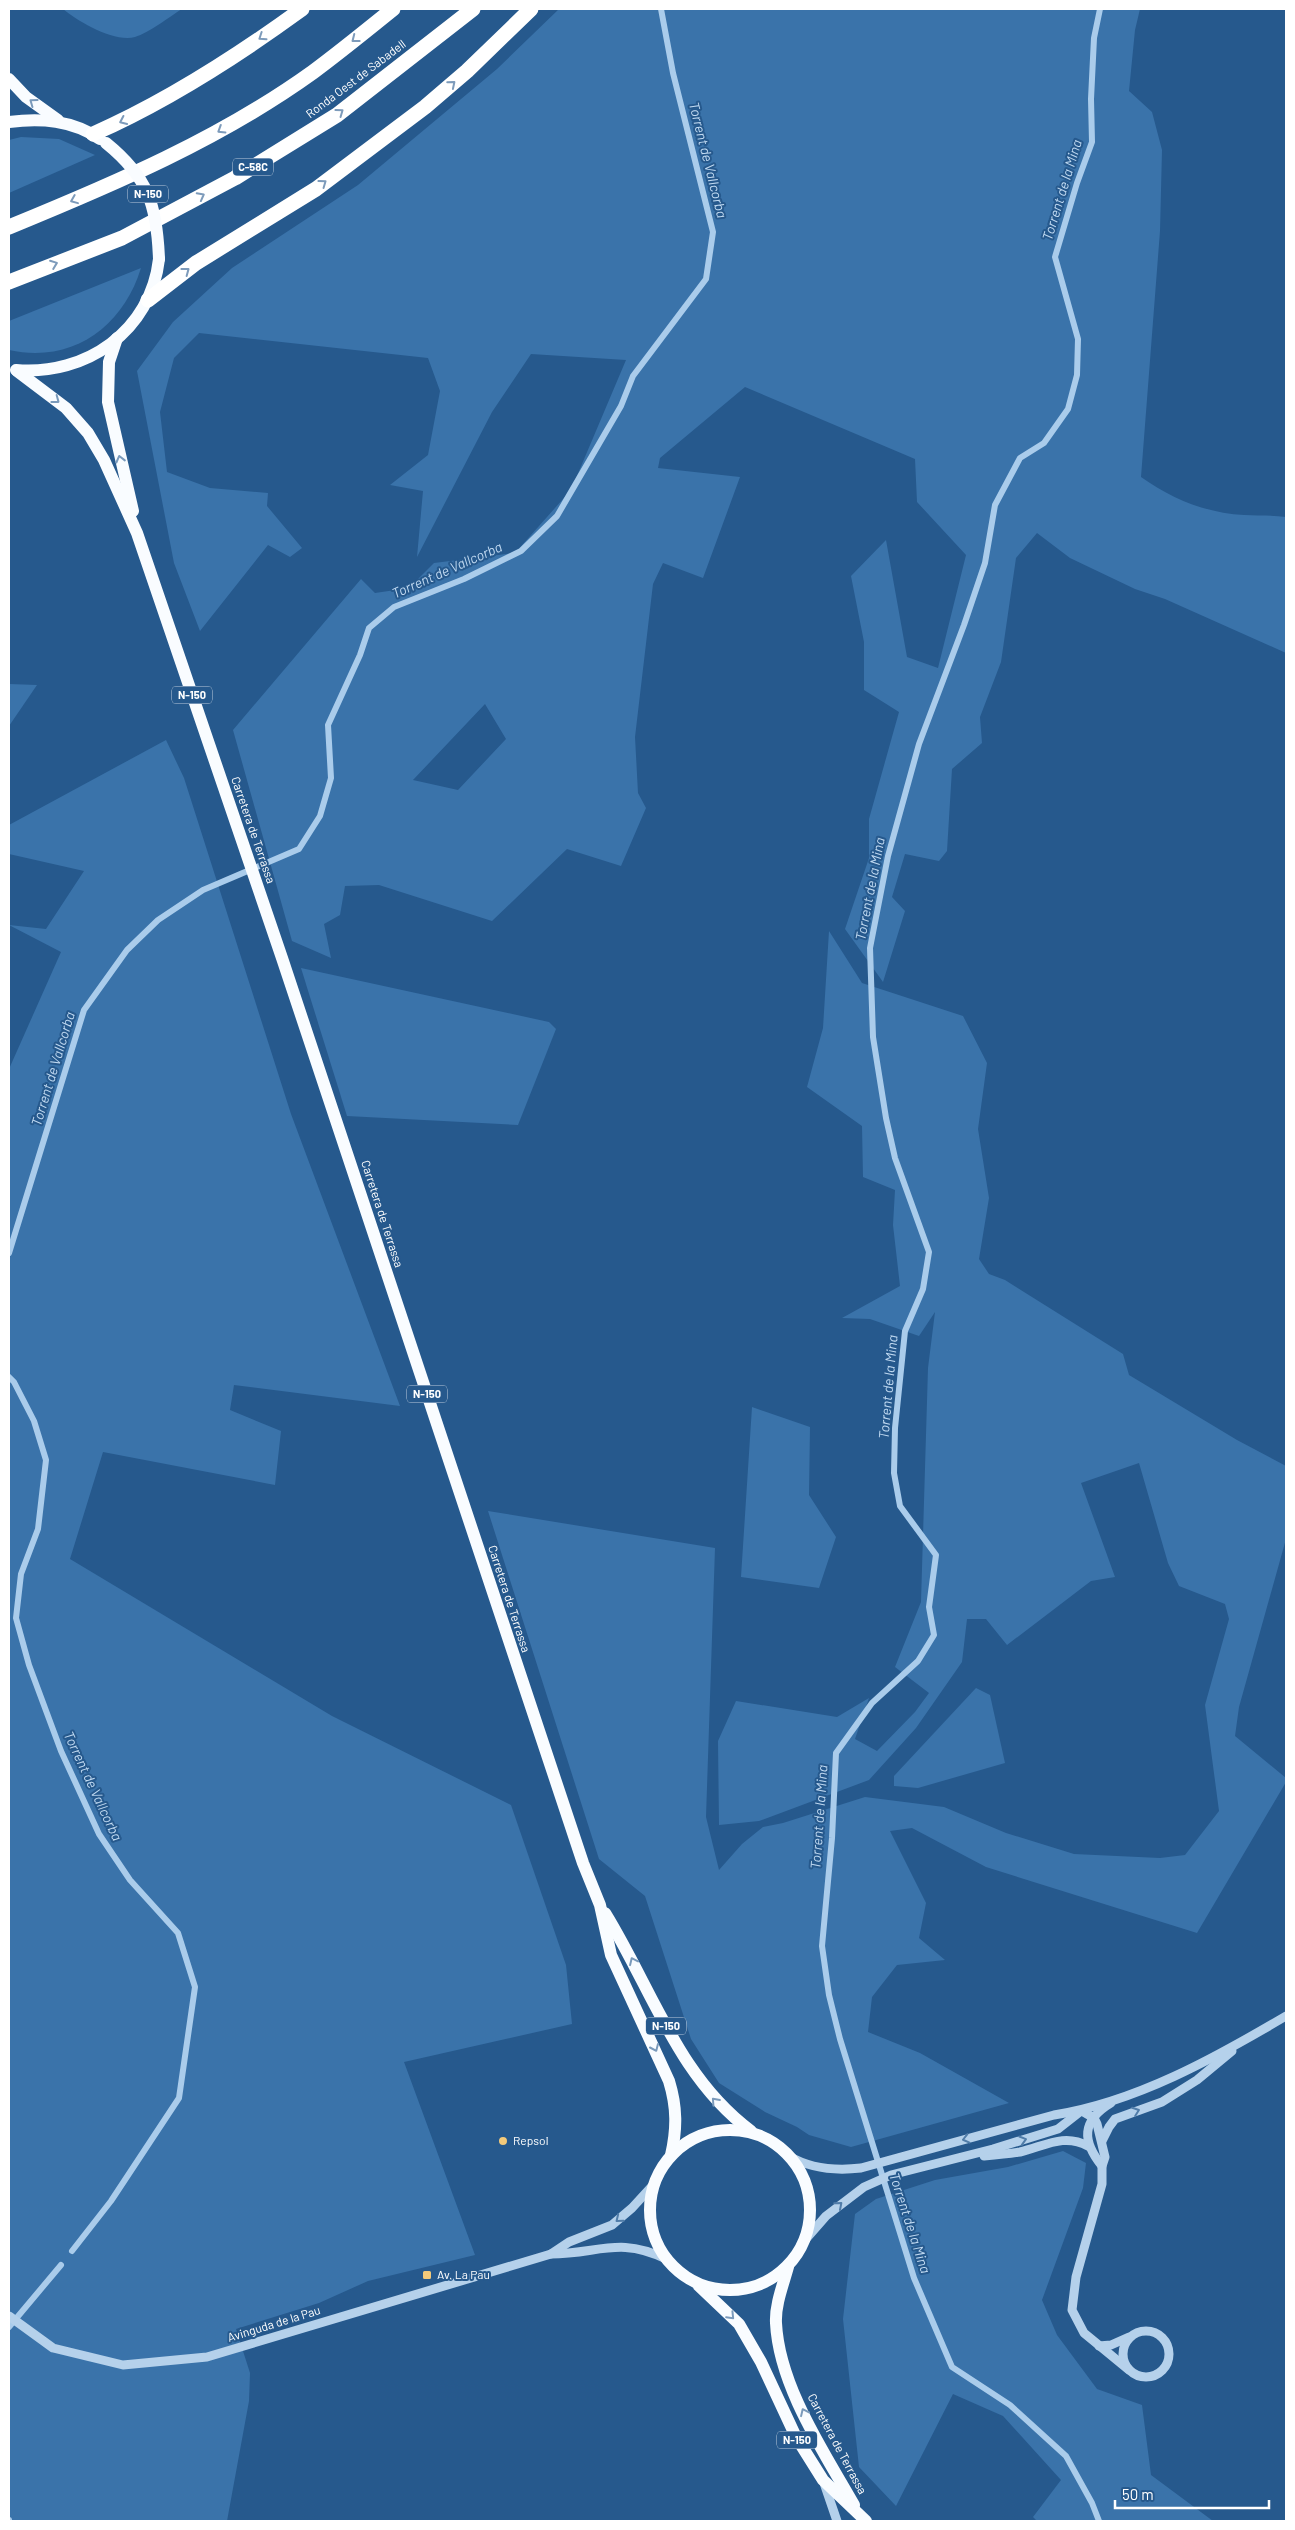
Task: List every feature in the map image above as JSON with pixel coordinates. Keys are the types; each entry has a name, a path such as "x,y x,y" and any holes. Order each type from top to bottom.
{"highway":[{"path":"93,134 171,96 233,57 302,9"},
{"path":"9,227 102,189 212,135 312,73 393,9"},
{"name":"Ronda Oest de Sabadell","path":"9,282 122,238 235,178 337,115 473,9"},
{"path":"148,300 196,263 316,189 418,112 467,71 531,9"}],"main road":[{"name":"N-150","path":"9,80 26,97 60,121 93,134 127,160 145,186 154,212 159,259 148,300 118,338 100,352 70,366 13,369"},
{"name":"N-150","path":"9,122 33,119 60,121"},
{"name":"Carretera de Terrassa","path":"118,338 109,362 108,402 136,533"},
{"name":"Carretera de Terrassa","path":"13,369 66,408 88,433 104,460 136,533 256,883 583,1863 600,1905 627,1949 684,2061 724,2110 752,2132"},
{"name":"Carretera de Terrassa","path":"600,1905 611,1955 665,2070 675,2102 675,2139 671,2155"},
{"name":"N-150","path":"722,2130 752,2132 772,2142 789,2156 800,2169 807,2187 810,2203 810,2222 805,2240 788,2267 771,2280 754,2288 739,2291 723,2291 695,2283 675,2269 666,2259 659,2248 651,2222 650,2199 661,2169 671,2155 694,2138 722,2130"},
{"name":"Carretera de Terrassa","path":"788,2267 776,2322 779,2344 790,2380 811,2428 863,2518"},
{"name":"Carretera de Terrassa","path":"695,2283 739,2324 761,2362 796,2437 823,2480 863,2518"}],"street":[{"path":"789,2156 811,2166 845,2170 861,2168 1054,2115 1082,2111 1197,2065 1286,2016"},
{"path":"1102,2142 1108,2127 1115,2119 1162,2102 1180,2091 1248,2038"},
{"path":"1102,2166 1088,2146 1086,2136 1094,2118 1106,2106 1123,2096"},
{"path":"1082,2111 1094,2118 1105,2157 1102,2166 1102,2184 1076,2277 1072,2310 1084,2333 1099,2346 1129,2370 1144,2377 1153,2376 1165,2368 1170,2353 1165,2340 1159,2334 1147,2331 1130,2336 1111,2345 1099,2346"},
{"path":"805,2240 826,2216 864,2188 891,2175 1058,2129 1082,2111"},
{"path":"961,2157 1020,2152 1064,2138 1077,2140 1088,2146"},
{"name":"Avinguda de la Pau","path":"551,2254 569,2242 612,2225 632,2208 654,2184"},
{"name":"Avinguda de la Pau","path":"9,2316 53,2348 122,2365 207,2357 551,2254 570,2254 617,2245 646,2249 666,2259"},
{"path":"1129,2370 1123,2360 1122,2350 1130,2336"},
{"path":"823,2480 837,2521"}],"shaded area":[{"path":"63,9 182,9 146,32 127,38 117,37 97,30"},
{"path":"559,9 1140,9 1135,30 1129,91 1152,112 1162,150 1160,231 1141,477 1177,498 1203,508 1230,514 1286,517 1286,653 1165,599 1135,589 1070,558 1037,533 1016,558 1001,662 980,717 982,743 952,769 947,851 939,861 905,854 892,897 905,911 883,982 845,929 869,858 869,819 899,712 864,690 864,642 851,576 886,540 907,657 938,668 966,555 917,502 915,459 745,387 660,458 658,468 740,477 703,578 663,563 653,584 635,737 638,793 646,808 621,866 567,849 492,921 379,885 345,886 340,915 324,924 331,958 292,941 233,730 361,579 375,593 409,588 434,563 515,553 571,490 626,360 531,354 492,412 417,557 423,491 390,485 428,455 440,391 428,358 199,333 174,358 160,412 167,472 210,488 268,493 267,506 302,548 290,557 268,545 200,631 174,563 137,371 173,322 232,268 358,185 497,69","holes":["485,704 506,739 458,790 413,780"]},
{"path":"21,137 59,139 95,155 9,193 9,140"},
{"path":"141,268 133,289 122,308 108,324 92,336 74,346 54,351 32,353 9,350 9,321"},
{"path":"9,684 37,685 9,726"},
{"path":"166,740 184,778 291,1114 400,1406 234,1385 230,1410 281,1431 275,1485 103,1452 70,1559 332,1716 511,1805 566,1965 572,2024 404,2062 475,2255 368,2281 319,2303 236,2329 250,2373 249,2401 227,2521 9,2521 9,1069 61,952 9,925 46,929 84,871 9,854 9,825"},
{"path":"829,931 862,983 963,1016 987,1063 978,1129 989,1198 979,1259 989,1274 1005,1280 1123,1354 1129,1375 1237,1440 1286,1466 1286,1539 1239,1707 1235,1736 1286,1778 1286,1782 1197,1933 986,1867 912,1828 890,1831 926,1903 919,1938 945,1960 897,1965 872,1997 868,2032 920,2053 1009,2103 851,2147 809,2135 797,2127 765,2112 719,2083 691,2039 645,1896 599,1859 488,1511 715,1548 706,1817 719,1870 742,1844 763,1827 783,1823 865,1797 944,1807 1006,1833 1074,1854 1160,1858 1185,1855 1219,1811 1205,1705 1229,1619 1225,1604 1179,1586 1168,1563 1139,1463 1081,1483 1115,1577 1091,1581 1007,1645 986,1619 967,1619 962,1662 916,1728 869,1780 759,1821 719,1825 718,1741 736,1701 837,1717 869,1698 855,1739 877,1751 915,1712 929,1693 895,1667 921,1602 928,1368 935,1312 919,1336 870,1319 842,1318 900,1286 893,1225 895,1190 863,1177 862,1126 807,1087 823,1028"},
{"path":"301,968 549,1022 556,1029 518,1125 347,1116"},
{"path":"752,1407 810,1427 809,1495 836,1537 819,1588 741,1577"},
{"path":"976,1688 990,1695 1005,1763 918,1788 894,1786 894,1776"},
{"path":"1063,2151 1086,2163 1083,2188 1042,2300 1057,2335 1097,2389 1142,2405 1151,2475 1213,2521 1037,2521 1033,2517 1061,2480 1003,2416 953,2394 896,2506 859,2467 843,2319 855,2214 876,2199 935,2180 1008,2167"}],"waterway":[{"name":"Torrent de Vallcorba","path":"9,1253 84,1010 127,950 158,920 203,890 299,849 320,816 331,778 328,725 360,655 369,628 394,607 464,579 521,551 557,516 621,406 633,376 706,279 713,232 673,73 661,9"},
{"name":"Torrent de la Mina","path":"1099,2521 1092,2503 1066,2456 1010,2405 952,2367 914,2278 840,2039 829,1995 822,1946 832,1838 836,1753 872,1703 918,1661 934,1635 929,1607 936,1555 900,1506 894,1473 895,1428 905,1331 923,1289 929,1252 895,1158 886,1118 873,1037 870,948 888,856 919,744 964,625 985,563 995,505 1020,458 1044,443 1068,409 1077,375 1078,339 1055,257 1077,183 1092,142 1091,99 1094,38 1100,9"},
{"name":"Torrent de Vallcorba","path":"9,1377 14,1382 34,1421 46,1460 38,1529 21,1574 16,1618 29,1665 61,1751 99,1834 130,1880 178,1933 195,1987 179,2098 111,2201 72,2251"},
{"name":"Torrent de Vallcorba","path":"9,2327 61,2265"}],"place":[{"name":"Repsol","path":"503,2141"},
{"name":"Av. La Pau","path":"427,2275"}]}
